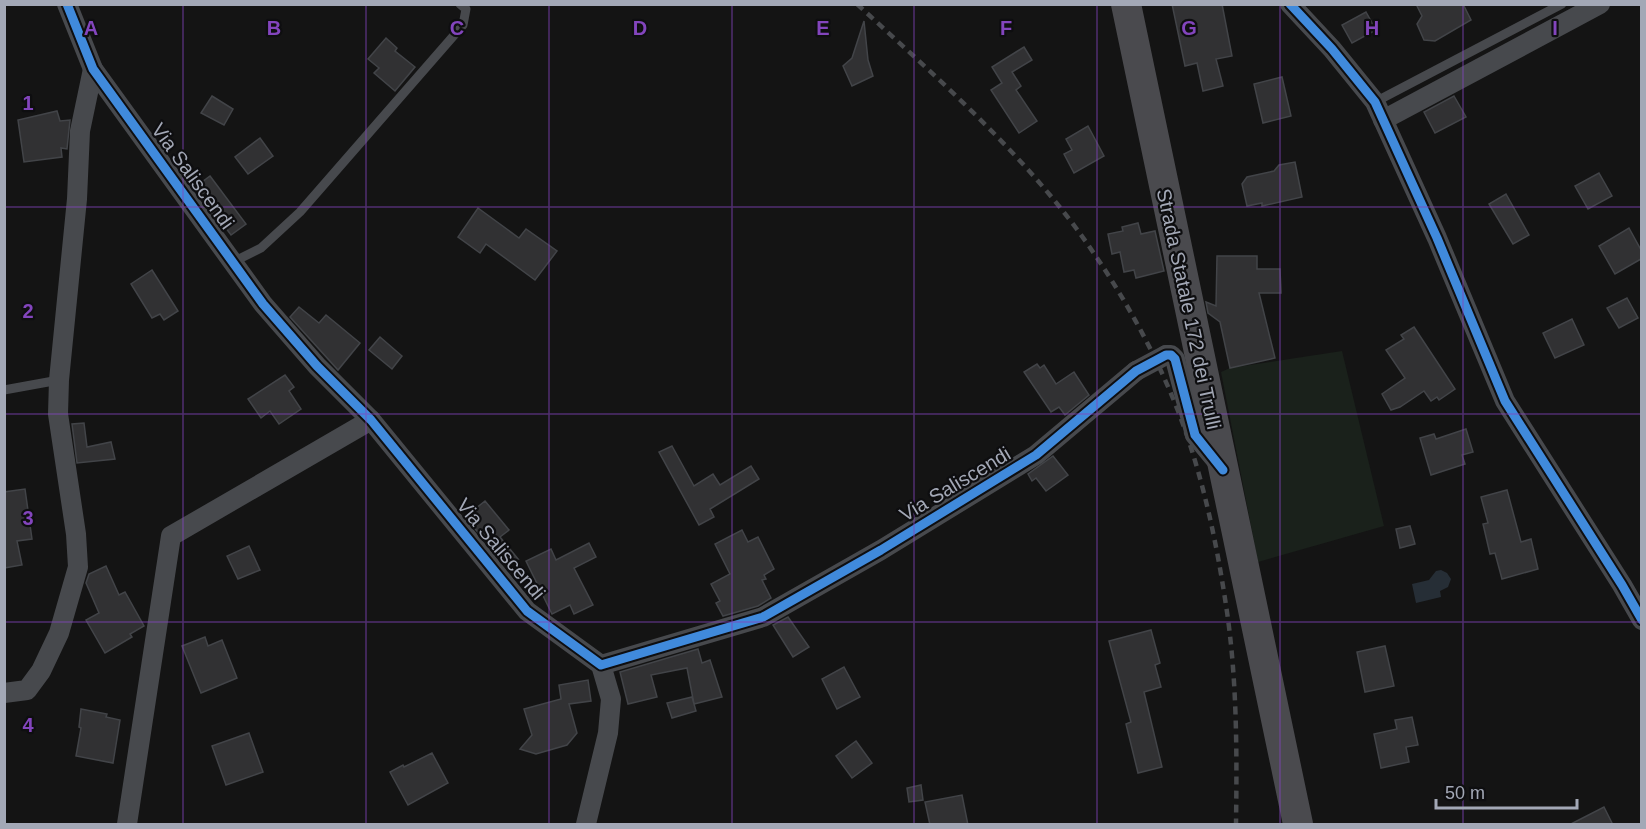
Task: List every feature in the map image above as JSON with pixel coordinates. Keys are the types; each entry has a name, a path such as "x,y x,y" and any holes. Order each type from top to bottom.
{"main road":[{"name":"Strada Statale 172 dei Trulli","path":"1126,4 1298,825"}],"street":[{"name":"Via Saliscendi","path":"67,4 93,69 263,304 317,366 371,420 527,611 601,665 763,617 881,550 1036,455 1136,371 1166,355 1172,355 1175,359 1195,435 1223,470"},
{"path":"1290,4 1332,49 1375,102 1437,238 1505,401 1622,585 1641,621"},
{"path":"1383,120 1600,4"},
{"path":"4,693 27,690 40,671 59,633 78,567 76,534 58,414 59,380 77,199 80,131 93,69"},
{"path":"127,825 171,536 371,420"},
{"path":"586,825 608,733 610,699 601,665"}],"lane":[{"path":"233,262 261,248 300,212 463,25 466,9 460,4"},
{"path":"1375,102 1562,4"},
{"path":"4,390 59,380"}],"shaded area":[{"path":"1342,351 1384,526 1258,562 1221,372 1230,368"},
{"path":"1441,570 1451,579 1448,587 1440,591 1441,597 1416,603 1412,584 1429,580 1436,571"}],"building":[{"path":"1172,4 1222,4 1232,56 1216,59 1223,86 1203,91 1197,63 1185,66"},
{"path":"1416,4 1463,4 1471,20 1435,41 1424,40 1417,24 1422,16"},
{"path":"1366,12 1376,30 1352,43 1342,25"},
{"path":"864,21 868,60 873,76 852,86 843,66 852,58"},
{"path":"386,38 397,48 395,51 415,67 395,91 374,73 379,68 368,59"},
{"path":"1024,47 1032,60 1012,72 1021,86 1016,90 1037,121 1019,133 991,90 1002,83 992,67"},
{"path":"1282,77 1291,116 1263,123 1254,84"},
{"path":"212,96 233,109 224,125 201,113"},
{"path":"1454,96 1466,117 1435,133 1424,112"},
{"path":"57,111 60,121 70,120 67,149 61,148 62,157 24,162 18,120"},
{"path":"1088,126 1104,156 1074,173 1064,154 1072,150 1066,139"},
{"path":"260,138 273,156 248,174 235,157"},
{"path":"1295,162 1302,197 1262,206 1262,203 1247,206 1242,184 1247,177 1274,171 1279,165"},
{"path":"1599,173 1612,196 1588,209 1575,186"},
{"path":"210,176 246,224 231,235 220,220 218,222 194,188"},
{"path":"1506,194 1529,235 1513,244 1489,204"},
{"path":"478,208 519,238 526,229 557,251 535,280 486,244 480,253 458,237"},
{"path":"1138,223 1141,234 1155,231 1164,271 1136,278 1134,270 1124,272 1120,252 1112,254 1108,234 1123,231 1122,227"},
{"path":"1629,228 1641,250 1641,259 1615,274 1599,246"},
{"path":"1217,256 1257,256 1257,269 1280,269 1281,293 1259,293 1275,358 1230,368 1220,322 1208,313 1206,302 1216,306"},
{"path":"152,270 178,311 164,320 160,314 152,318 131,284"},
{"path":"1627,298 1638,318 1619,328 1607,308"},
{"path":"299,307 319,323 326,315 360,343 338,370 290,317"},
{"path":"1572,319 1584,345 1555,358 1543,333"},
{"path":"1414,327 1455,389 1439,400 1437,397 1431,401 1424,391 1400,407 1391,410 1382,394 1405,378 1386,350 1404,339 1401,335"},
{"path":"380,337 402,356 392,369 369,350"},
{"path":"1037,364 1040,368 1044,365 1056,384 1074,372 1089,395 1065,415 1059,407 1051,412 1024,372"},
{"path":"285,375 294,387 289,391 301,409 279,424 270,411 261,418 248,399"},
{"path":"84,423 87,447 111,442 115,459 77,463 72,424"},
{"path":"1466,429 1473,452 1462,455 1465,464 1431,475 1420,438 1434,434 1436,439"},
{"path":"672,446 694,486 713,474 720,485 751,466 759,479 710,509 714,517 699,525 659,452"},
{"path":"1053,456 1068,475 1046,491 1036,478 1032,481 1028,474"},
{"path":"25,489 32,539 17,541 22,565 4,568 4,492"},
{"path":"1507,490 1521,542 1531,539 1538,569 1502,579 1495,553 1490,554 1483,524 1488,523 1481,497"},
{"path":"485,501 509,530 500,537 518,559 500,558 465,517"},
{"path":"1410,526 1415,544 1400,548 1396,529"},
{"path":"742,530 748,542 758,537 774,569 764,575 766,579 762,580 771,598 758,606 723,616 716,603 720,601 711,584 730,574 715,544"},
{"path":"589,543 596,557 574,568 593,605 574,614 570,605 552,614 526,561 551,549 556,560"},
{"path":"249,546 260,570 238,579 227,556"},
{"path":"106,566 119,595 125,592 144,626 130,634 132,637 105,653 86,620 99,613 86,583 89,574"},
{"path":"788,617 809,647 793,657 773,625"},
{"path":"1151,630 1160,663 1155,665 1161,687 1144,692 1162,767 1138,773 1126,724 1131,722 1109,641"},
{"path":"205,637 208,646 222,640 237,678 201,693 182,646"},
{"path":"1385,646 1394,686 1365,692 1357,652"},
{"path":"698,649 702,663 710,660 722,697 694,704 687,668 651,675 657,697 628,704 620,672"},
{"path":"844,667 860,697 837,709 822,679"},
{"path":"588,680 591,701 569,704 577,733 567,745 536,754 520,749 532,735 524,709 561,699 559,685"},
{"path":"692,697 696,711 672,718 667,703"},
{"path":"81,709 107,714 106,717 120,720 113,763 76,756 81,728 79,727"},
{"path":"1412,717 1418,745 1406,747 1409,762 1381,768 1374,734 1397,729 1395,720"},
{"path":"249,733 263,772 226,785 212,746"},
{"path":"856,741 872,763 852,778 836,756"},
{"path":"432,753 448,783 408,805 390,772"},
{"path":"921,785 923,800 909,802 907,788"},
{"path":"962,795 968,825 930,825 925,802"},
{"path":"1604,807 1613,825 1569,825"}],"railway":[{"path":"857,4 972,111 1052,197 1076,228 1123,299 1163,375 1184,427 1198,472 1210,518 1223,589 1235,691 1236,824"}],"cycle path":[{"path":"67,4 93,69 263,304 317,366 371,420 527,611 601,665 763,617 881,550 1036,455 1136,371 1166,355 1171,355 1175,359 1195,435 1223,470"},
{"path":"1290,4 1332,49 1375,102 1437,238 1505,401 1642,620"}]}
